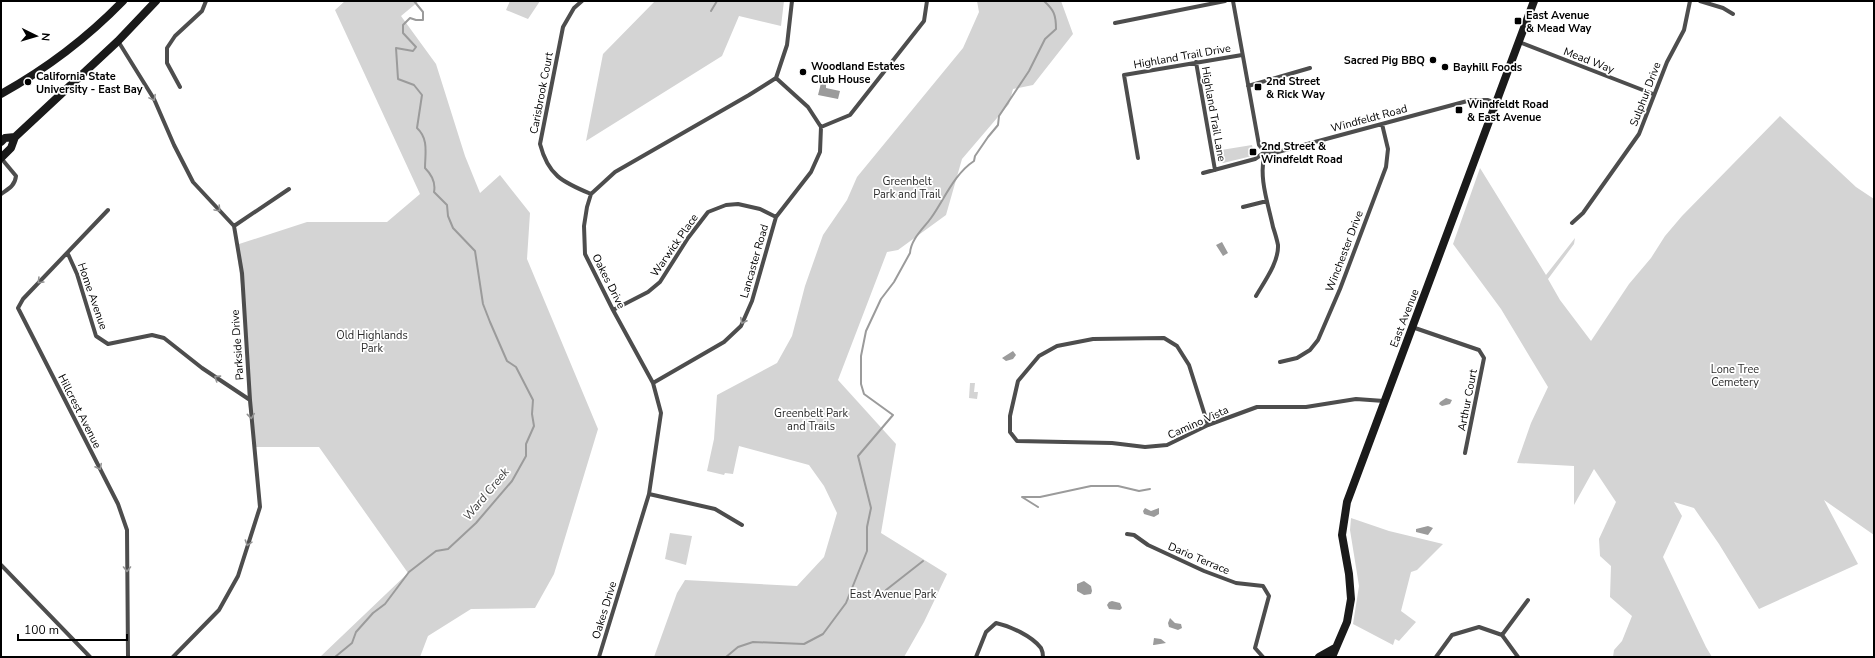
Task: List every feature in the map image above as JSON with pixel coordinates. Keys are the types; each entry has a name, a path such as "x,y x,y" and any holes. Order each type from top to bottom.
{"street":[{"path":"1,94 57,59 85,38 123,1"},
{"path":"1,194 15,182 16,176 1,158 11,148 15,137 118,41 156,1"},
{"path":"180,87 167,63 167,48 175,36 202,12 206,1"},
{"name":"Carisbrook Court","path":"582,1 574,8 563,27 540,144 545,160 554,174 568,185 591,194"},
{"path":"591,194 615,172 776,78 787,45 792,1"},
{"path":"776,78 808,107 821,127 850,115 924,22 927,1"},
{"path":"1115,23 1225,1"},
{"path":"1233,1 1259,145 1265,152 1262,164 1266,201 1278,246 1275,259 1256,296"},
{"name":"East Avenue","path":"1332,657 1347,622 1351,599 1349,574 1342,535 1347,502 1534,1"},
{"name":"Sulphur Drive","path":"1572,224 1583,213 1639,134 1653,94 1667,62 1684,30 1690,1"},
{"path":"1700,1 1723,8 1733,14"},
{"path":"118,41 154,99 174,145 193,182 234,226 289,189"},
{"name":"Mead Way","path":"1519,42 1653,94"},
{"name":"Highland Trail Drive","path":"1138,158 1124,75 1242,55"},
{"name":"Highland Trail Lane","path":"1196,62 1215,170"},
{"path":"1248,86 1310,68"},
{"name":"Windfeldt Road","path":"1203,173 1255,159 1265,152 1274,153 1471,100 1486,99 1496,103"},
{"name":"Winchester Drive","path":"1280,362 1297,358 1310,350 1318,340 1334,303 1386,167 1388,149 1382,124"},
{"name":"Lancaster Road","path":"653,383 724,342 741,326 752,301 776,217 811,172 820,152 821,127"},
{"path":"1,142 5,138 15,137"},
{"name":"Oakes Drive","path":"591,194 584,226 585,254 613,310 653,383 661,413 649,494 599,657"},
{"path":"1243,207 1266,201"},
{"name":"Warwick Place","path":"613,310 648,292 660,282 688,238 708,212 726,205 738,204 760,209 776,217"},
{"name":"Hillcrest Avenue","path":"108,210 68,254 23,299 18,308 118,504 127,530 128,657"},
{"name":"Parkside Drive","path":"174,657 219,610 238,576 260,507 250,400 242,273 234,226"},
{"name":"Home Avenue","path":"68,254 77,274 96,336 108,344 152,335 164,338 202,368 250,400"},
{"name":"Arthur Court","path":"1412,327 1479,350 1484,358 1465,453"},
{"name":"Camino Vista","path":"1208,424 1189,365 1177,346 1164,338 1093,339 1057,346 1039,356 1018,381 1010,416 1010,432 1017,441 1112,443 1145,447 1167,445 1208,424 1257,407 1306,407 1356,399 1384,401"},
{"path":"649,494 715,509 742,525"},
{"name":"Dario Terrace","path":"1127,534 1134,535 1148,545 1204,571 1236,583 1262,586 1269,596 1255,648 1263,657"},
{"path":"1,565 90,657"},
{"path":"1502,635 1528,600"},
{"path":"976,657 986,632 996,623 1009,626 1026,636 1041,648 1043,657"},
{"path":"1436,657 1452,635 1479,627 1502,635 1518,657"},
{"path":"1319,657 1335,648"}],"green space":[{"name":"Old Highlands Park","path":"345,1 419,1 401,16 436,64 465,156 480,193 500,175 530,213 527,259 598,429 554,574 535,608 471,609 428,636 420,657 320,657 408,573 319,447 255,447 248,402 244,309 236,245 307,222 387,222 420,194 335,10"},
{"path":"510,1 540,1 528,19 506,10"},
{"path":"655,1 784,1 781,26 739,16 722,56 586,141 603,54"},
{"path":"977,1 1061,1 1073,34 1033,85 1013,89 1009,104 962,159 946,215 898,250 887,252 838,380 896,444 881,533 947,574 924,622 904,657 654,657 677,593 685,580 797,586 824,557 837,513 824,486 809,465 739,446 733,474 725,473 724,475 707,471 714,439 717,395 777,363 792,336 805,286 823,235 847,200 857,177 963,48 979,12"},
{"name":"Lone Tree Cemetery","path":"1780,116 1856,187 1874,199 1874,535 1824,500 1858,564 1759,609 1719,544 1694,508 1674,502 1682,516 1663,557 1712,657 1613,657 1614,650 1622,641 1632,616 1610,597 1611,566 1600,556 1599,539 1616,502 1594,469 1574,505 1574,466 1517,463 1531,423 1548,387 1501,309 1453,244 1480,168 1546,275 1575,238 1574,244 1548,279 1560,300 1591,341 1629,284 1651,258 1665,236 1682,216"},
{"path":"1252,145 1254,154 1252,156 1223,163 1217,158 1215,151"},
{"path":"970,383 975,383 974,392 978,392 977,399 969,398"},
{"path":"1351,518 1389,531 1443,544 1417,570 1411,572 1401,611 1416,622 1399,641 1395,639 1393,645 1353,624 1359,586 1350,530"},
{"path":"670,533 692,536 686,565 665,559"}],"shaded area":[{"path":"821,83 826,83 826,88 840,91 838,99 818,95"},
{"path":"1222,242 1228,253 1223,256 1216,245"},
{"path":"1013,351 1016,355 1013,359 1006,361 1002,358"},
{"path":"1446,398 1452,400 1450,404 1442,406 1439,404 1440,402"},
{"path":"1145,508 1151,511 1159,508 1159,514 1154,517 1144,514 1143,511"},
{"path":"1428,526 1433,528 1428,535 1416,532 1416,529"},
{"path":"1084,581 1091,586 1091,594 1084,595 1077,591 1077,584"},
{"path":"1112,601 1120,603 1122,608 1120,610 1109,609 1107,605"},
{"path":"1170,618 1175,623 1181,624 1182,628 1178,630 1169,627 1168,623"},
{"path":"1154,638 1161,639 1166,643 1153,645"}],"waterway":[{"name":"Ward Creek","path":"335,657 352,643 356,632 373,613 385,604 409,572 436,551 448,549 476,523 512,481 526,456 526,444 534,426 532,414 533,400 516,367 507,361 483,304 475,251 453,228 448,216 447,205 434,192 433,179 425,168 425,142 421,132 417,128 422,95 414,85 398,79 396,48 413,51 416,47 403,33 403,25 410,18 423,20 423,12 414,1"},
{"path":"711,11 717,1"},
{"path":"726,657 738,647 753,642 804,644 823,634 846,603 867,551 867,527 871,508 858,456 893,415 864,394 861,384 861,356 866,331 881,299 894,282 910,253 918,234 931,218 955,180 967,166 974,161 975,156 998,125 999,116 1029,71 1045,39 1056,29 1054,13 1044,1"},
{"path":"1038,507 1022,497 1040,497 1091,486 1118,486 1139,491 1150,489"},
{"path":"886,590 923,561"}],"place":[{"name":"East Avenue & Mead Way","path":"1518,21"},
{"name":"Sacred Pig BBQ","path":"1433,60"},
{"name":"Bayhill Foods","path":"1445,67"},
{"name":"Woodland Estates Club House","path":"803,72"},
{"name":"California State University - East Bay","path":"28,82"},
{"name":"2nd Street & Rick Way","path":"1258,87"},
{"name":"Windfeldt Road & East Avenue","path":"1459,110"},
{"name":"2nd Street & Windfeldt Road","path":"1253,152"}],"park label":[{"name":"Greenbelt Park and Trail","path":"907,187"},
{"name":"Greenbelt Park and Trails","path":"811,419"},
{"name":"East Avenue Park","path":"893,594"}]}
